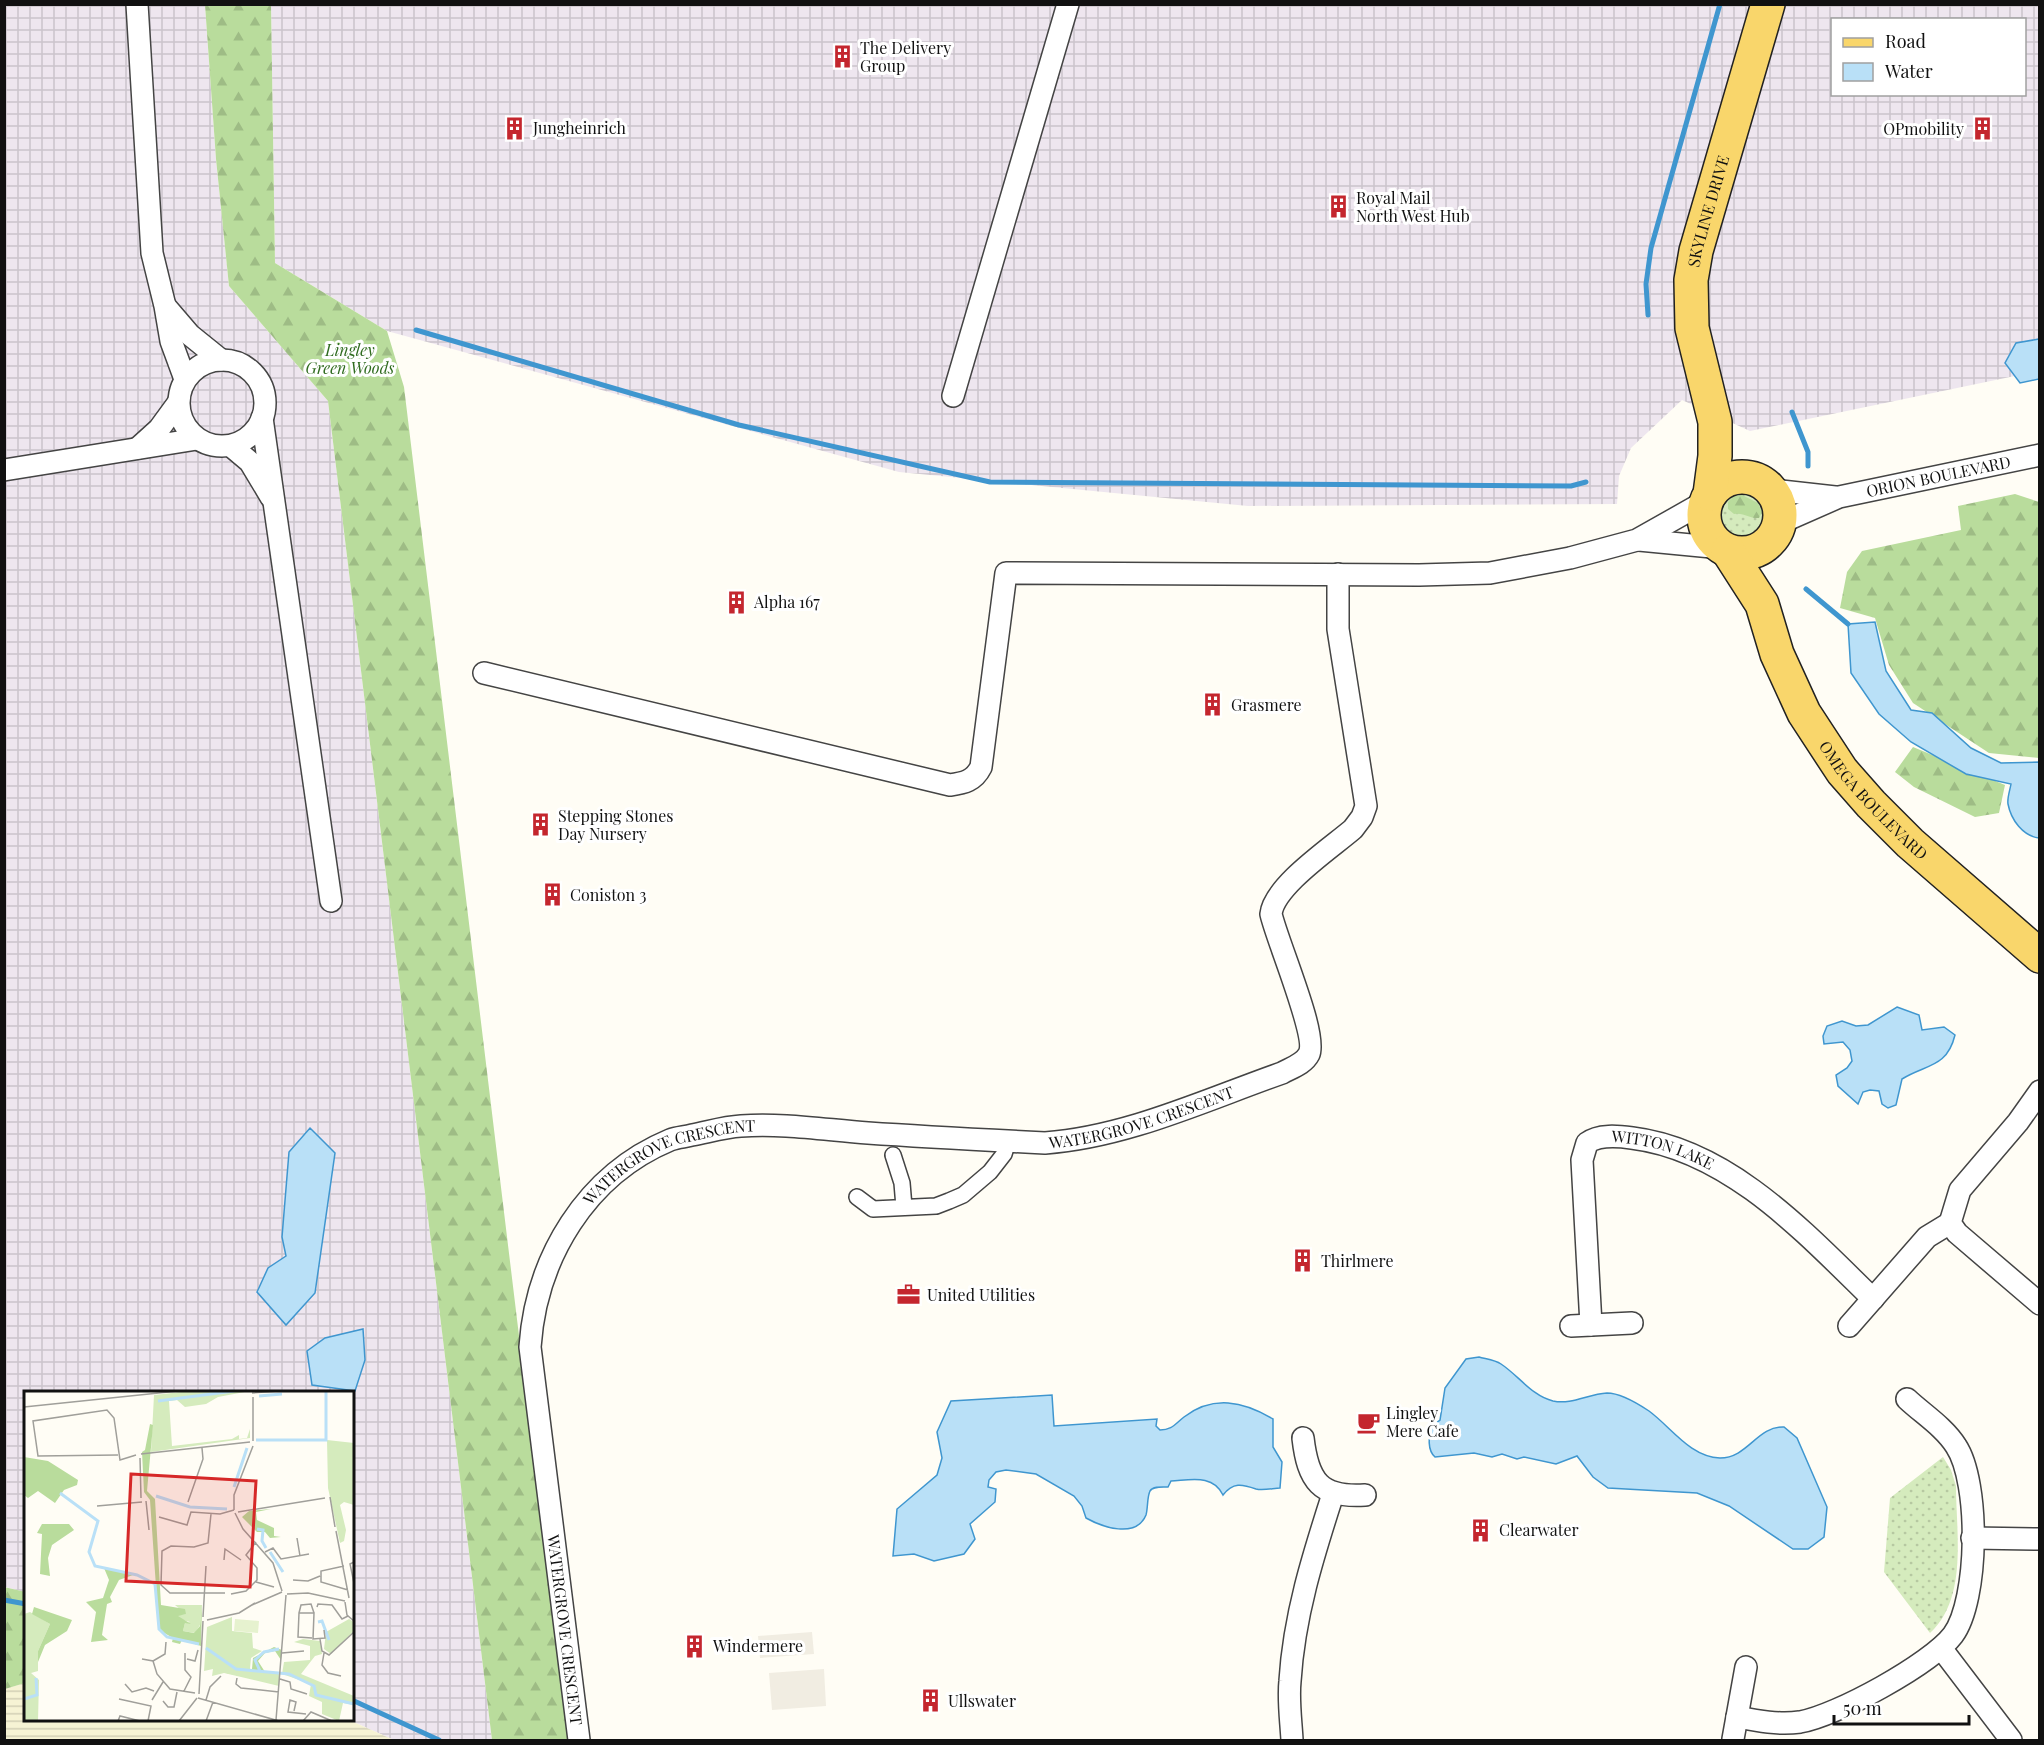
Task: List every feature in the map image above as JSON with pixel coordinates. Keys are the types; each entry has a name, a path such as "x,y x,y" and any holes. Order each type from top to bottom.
{"main road":[{"name":"SKYLINE DRIVE","path":"1708,498 1715,456 1715,422 1692,328 1691,280 1696,251 1768,4"},
{"name":"SKYLINE DRIVE","path":"1715,422 1732,451 1763,484"},
{"path":"1730,478 1763,484 1778,501 1775,533 1750,553 1725,550 1712,539 1705,527 1703,514 1708,498 1730,478"},
{"name":"OMEGA BOULEVARD","path":"1762,604 1775,533"},
{"name":"OMEGA BOULEVARD","path":"1725,550 1762,604 1777,654 1804,713 1842,771 1910,843 2040,956"}],"street":[{"path":"136,4 152,254 171,341 185,379"},
{"path":"953,396 1068,4"},
{"path":"165,306 190,335 221,360"},
{"path":"135,450 159,429 178,403 185,379 201,365 221,360 235,362 248,368 257,378 263,391 265,404 262,418 245,440 231,446 217,446 197,439 187,429 180,417 178,403"},
{"path":"262,418 331,901"},
{"path":"4,471 197,439"},
{"path":"231,446 250,462 276,505"},
{"name":"ORION BOULEVARD","path":"1775,533 1839,497 2040,455"},
{"name":"ORION BOULEVARD","path":"1763,484 1839,497"},
{"path":"484,673 950,785 964,783 976,776 981,767 1006,573 1490,573 1570,558 1637,540 1708,498"},
{"path":"1637,540 1725,550"},
{"name":"WATERGROVE CRESCENT","path":"579,1740 530,1347 542,1279 555,1247 570,1222 607,1181 633,1161 671,1140 716,1129 765,1126 1045,1143 1102,1136 1298,1065 1310,1053 1311,1040 1305,1016 1273,925 1272,905 1281,891 1353,829 1362,817 1366,806 1338,629 1338,574"},
{"path":"1850,1326 1927,1237 1950,1223 1960,1190 2018,1122 2040,1092"},
{"name":"WITTON LAKE","path":"1632,1323 1581,1325 1582,1160 1587,1143 1600,1137 1644,1140 1692,1155 1718,1169 1778,1209 1873,1299"},
{"path":"857,1197 873,1209 936,1206 963,1195 1000,1161 1008,1141"},
{"path":"892,1155 902,1183 904,1207"},
{"path":"1950,1223 1957,1233 2040,1304"},
{"path":"1737,1717 1775,1723 1812,1720 1865,1696 1941,1648 1954,1634 1964,1612 1971,1583 1972,1486 1966,1465 1947,1434 1907,1399"},
{"path":"1303,1438 1310,1471 1317,1481 1333,1494 1365,1495"},
{"path":"1292,1740 1289,1683 1296,1628 1305,1585 1333,1494"},
{"path":"1972,1538 2040,1539"},
{"path":"1941,1648 2011,1740"},
{"path":"1733,1739 1746,1668"}],"shaded area":[{"path":"5,5 205,5 216,159 229,286 328,401 492,1740 394,1740 351,1721 354,1721 354,1391 24,1391 24,1592 5,1587"},
{"path":"271,5 2039,5 2039,371 1750,431 1682,400 1631,448 1619,476 1617,504 1248,506 899,472 387,331 275,263"},
{"path":"812,1632 814,1654 760,1658 758,1636"},
{"path":"824,1669 826,1706 772,1710 769,1673"},
{"path":"24,1683 24,1721 351,1721 394,1740 5,1740 5,1689"}],"green space":[{"name":"Lingley Green Woods","path":"205,5 271,5 275,263 387,331 404,387 568,1740 492,1740 328,401 229,286 216,159"},
{"path":"1734,493 1744,493 1759,503 1763,517 1762,526 1753,537 1744,541 1734,541 1719,531 1715,522 1715,512 1725,497"},
{"path":"2015,494 2039,502 2039,758 1989,753 1913,703 1889,665 1875,618 1840,608 1847,572 1862,551 1961,530 1958,506"},
{"path":"1742,495 1758,503 1762,512 1759,518 1734,514 1728,509 1728,502 1733,496"},
{"path":"1913,747 2005,785 1999,813 1975,817 1914,787 1895,772"},
{"path":"1943,1457 1951,1470 1956,1486 1957,1564 1950,1602 1942,1619 1930,1633 1884,1572 1890,1498"},
{"path":"4,1587 24,1592 24,1683 5,1689"}],"water":[{"path":"2039,339 2039,379 2020,383 2005,363 2016,343"},
{"path":"1875,622 1886,671 1911,710 1932,713 1971,748 2001,763 2039,762 2039,838 2023,831 2012,816 2008,802 2011,784 1966,774 1911,742 1879,714 1851,673 1848,624"},
{"path":"1897,1007 1919,1015 1922,1030 1944,1027 1955,1035 1951,1046 1947,1054 1934,1064 1902,1079 1896,1105 1888,1108 1882,1104 1879,1091 1870,1090 1863,1092 1858,1104 1838,1086 1836,1075 1847,1068 1852,1061 1850,1050 1843,1042 1824,1044 1823,1036 1827,1026 1842,1021 1856,1026 1868,1025"},
{"path":"310,1128 335,1153 315,1293 286,1325 257,1292 268,1268 286,1256 282,1237 289,1152"},
{"path":"363,1329 365,1360 355,1391 312,1385 307,1351 325,1338"},
{"path":"1479,1357 1501,1364 1538,1395 1553,1401 1567,1402 1607,1393 1623,1397 1649,1411 1690,1447 1709,1456 1730,1457 1767,1431 1784,1427 1797,1438 1827,1507 1824,1537 1808,1549 1793,1549 1729,1506 1697,1493 1608,1488 1593,1477 1577,1456 1556,1464 1524,1457 1517,1459 1502,1454 1492,1457 1474,1453 1435,1457 1430,1447 1431,1427 1440,1420 1445,1388 1466,1359"},
{"path":"1052,1395 1054,1426 1157,1419 1156,1426 1164,1430 1195,1410 1217,1403 1251,1408 1273,1419 1273,1447 1282,1462 1280,1488 1259,1490 1238,1485 1230,1488 1223,1495 1219,1488 1207,1481 1194,1479 1171,1481 1168,1487 1151,1489 1146,1515 1141,1522 1135,1527 1118,1529 1086,1518 1082,1506 1074,1496 1036,1474 1006,1470 996,1472 989,1480 988,1487 996,1489 995,1502 970,1524 975,1539 964,1554 934,1561 914,1554 893,1556 897,1509 937,1475 942,1458 937,1432 951,1401"}],"waterway":[{"path":"1648,315 1646,284 1651,248 1720,4"},
{"path":"416,330 739,425 990,482 1571,486 1586,482"},
{"path":"1792,412 1808,452 1808,466"},
{"path":"1806,589 1848,624"},
{"path":"4,1600 24,1604"},
{"path":"354,1701 439,1740"}],"place":[{"name":"The Delivery Group","path":"842,57"},
{"name":"Jungheinrich","path":"515,128"},
{"name":"OPmobility","path":"1982,129"},
{"name":"Royal Mail North West Hub","path":"1338,207"},
{"name":"Alpha 167","path":"736,602"},
{"name":"Grasmere","path":"1213,705"},
{"name":"Stepping Stones Day Nursery","path":"540,825"},
{"name":"Coniston 3","path":"552,895"},
{"name":"Thirlmere","path":"1303,1261"},
{"name":"United Utilities","path":"909,1295"},
{"name":"Lingley Mere Cafe","path":"1368,1422"},
{"name":"Clearwater","path":"1481,1530"},
{"name":"Windermere","path":"695,1646"},
{"name":"Ullswater","path":"930,1701"}]}
